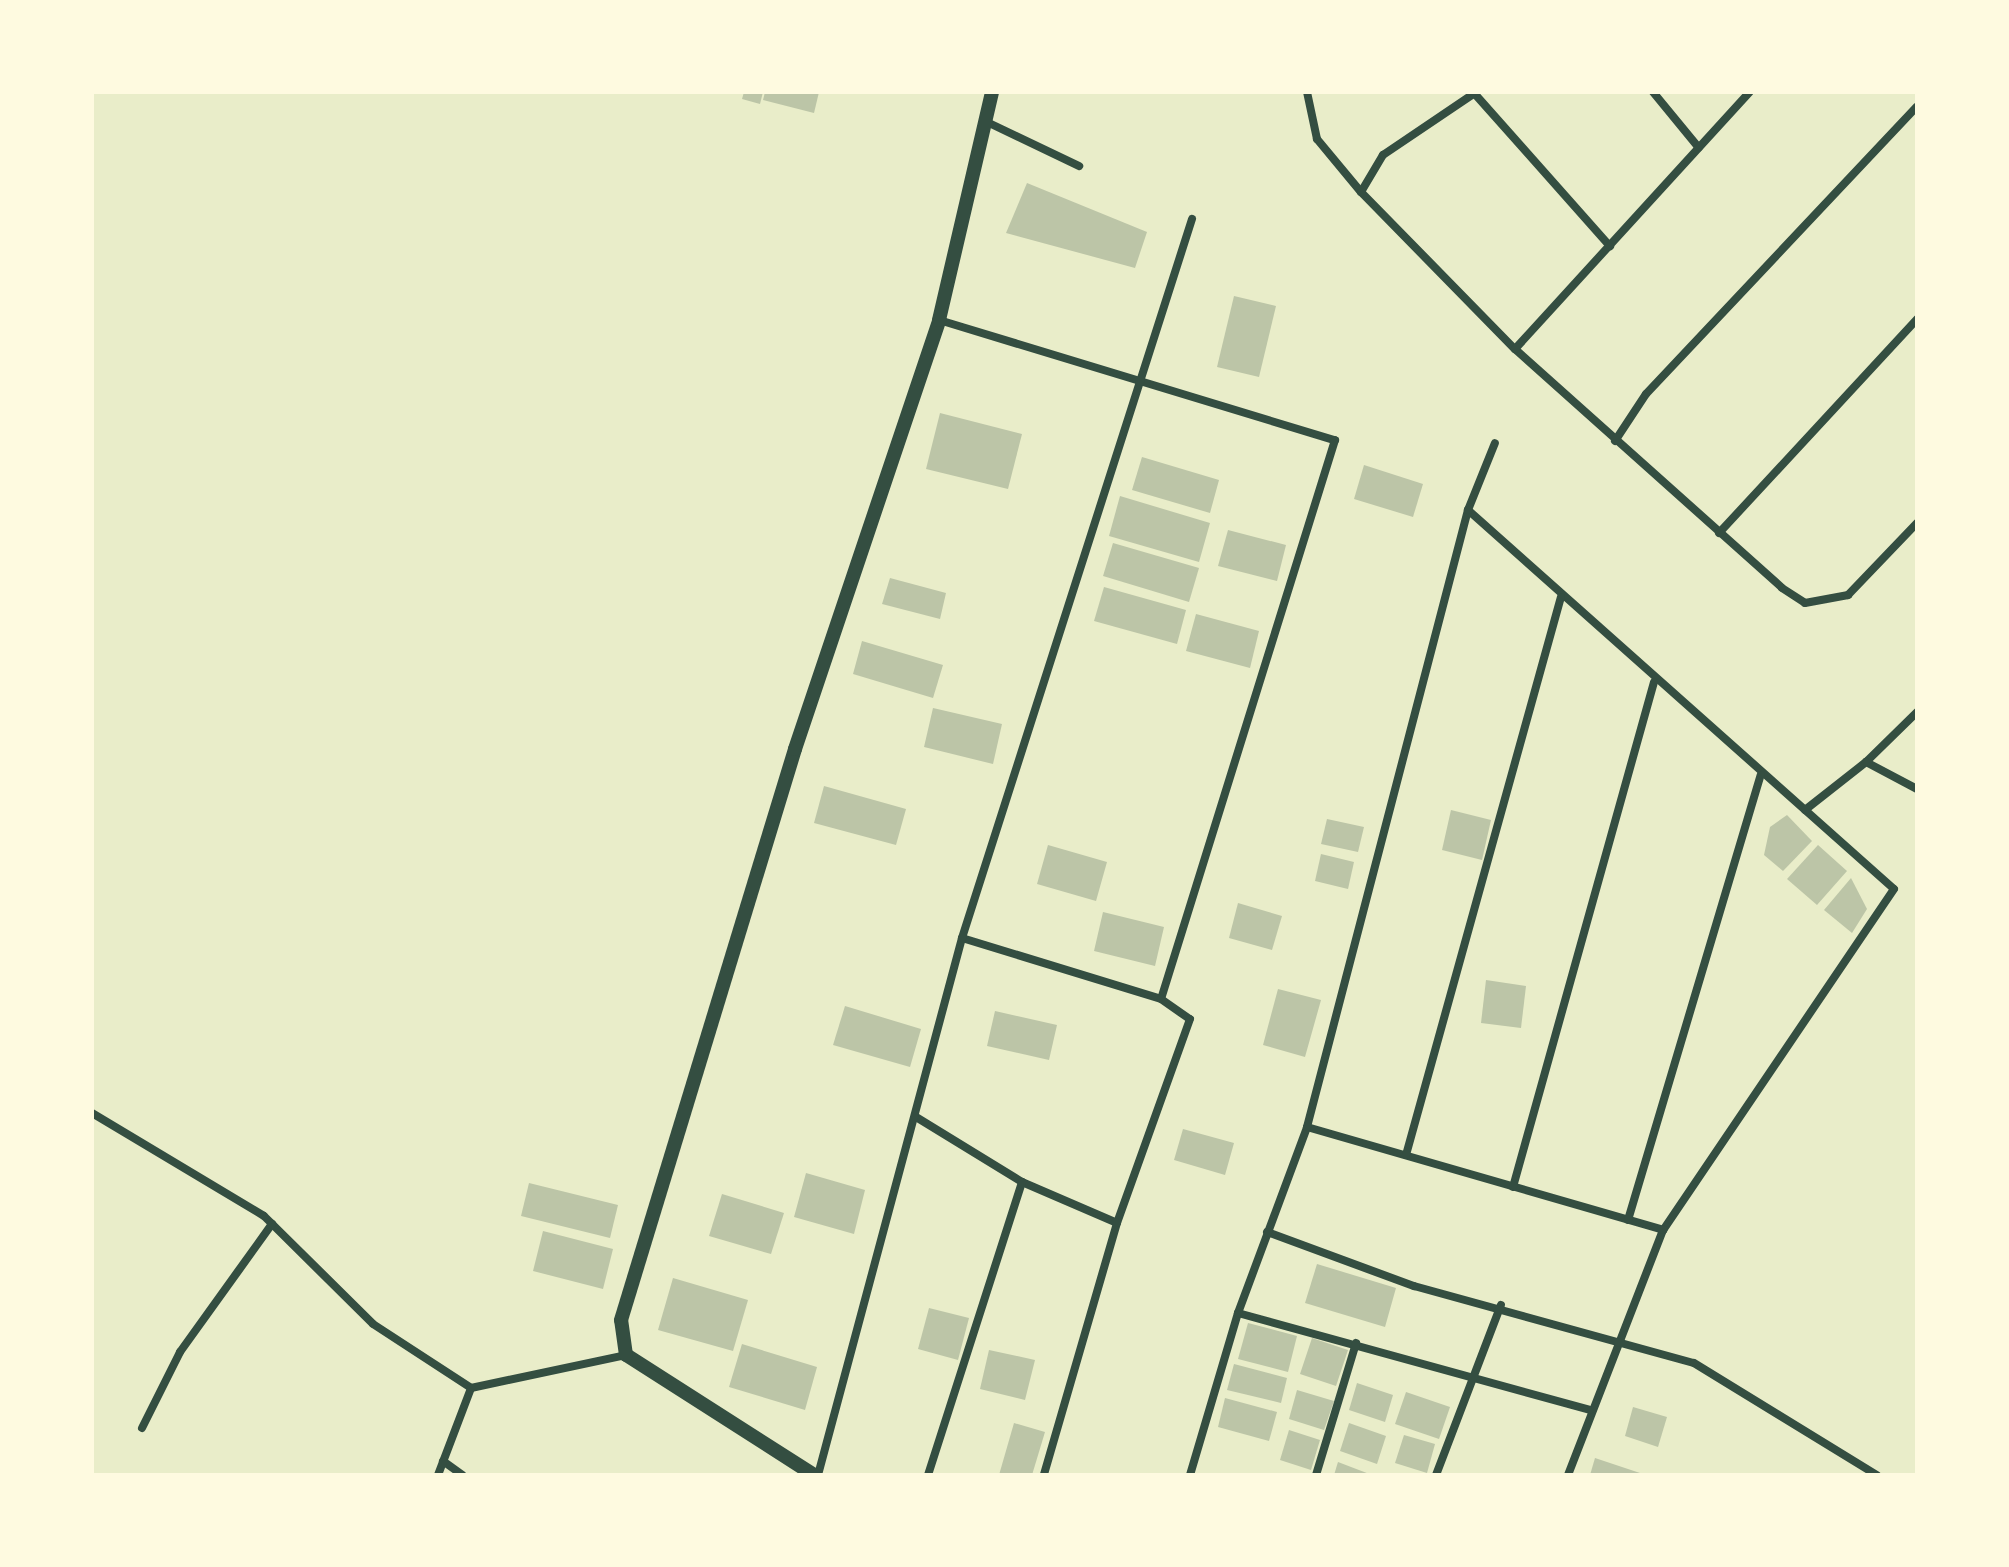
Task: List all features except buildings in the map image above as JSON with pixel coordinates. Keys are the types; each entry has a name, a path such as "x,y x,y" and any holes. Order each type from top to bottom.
{"street":[{"path":"992,92 989,123 939,320 795,749 625,1305 620,1340 626,1355 816,1475 916,1117 962,938 1192,219"},
{"path":"1307,92 1317,139 1361,192 1515,349 1719,533 1805,603 1830,603 1848,595 1917,523"},
{"path":"1653,92 1699,148"},
{"path":"1515,349 1750,92"},
{"path":"1361,192 1383,155 1475,93 1610,246"},
{"path":"1615,441 1646,394 1917,106"},
{"path":"989,123 1079,166"},
{"path":"1719,533 1917,319"},
{"path":"939,320 1335,440 1161,999"},
{"path":"1190,1475 1238,1313 1307,1127 1468,510 1495,443"},
{"path":"1468,510 1654,682 1894,889 1663,1230 1614,1340 1568,1475"},
{"path":"1406,1155 1561,597"},
{"path":"1513,1187 1654,682"},
{"path":"1805,810 1866,762 1917,712"},
{"path":"1866,762 1917,789"},
{"path":"1628,1220 1761,775"},
{"path":"962,938 1161,999 1190,1019 1117,1223 1044,1475"},
{"path":"92,1113 272,1224 373,1324 471,1388 626,1355"},
{"path":"916,1117 1022,1182 1117,1223"},
{"path":"1307,1127 1663,1230"},
{"path":"928,1475 1022,1182"},
{"path":"142,1428 180,1352 272,1224"},
{"path":"1267,1232 1414,1286 1501,1305 1722,1376 1877,1475"},
{"path":"1436,1475 1501,1305"},
{"path":"1238,1313 1356,1343 1590,1410"},
{"path":"1316,1475 1356,1343"},
{"path":"438,1475 471,1388"},
{"path":"443,1461 462,1475"}]}
